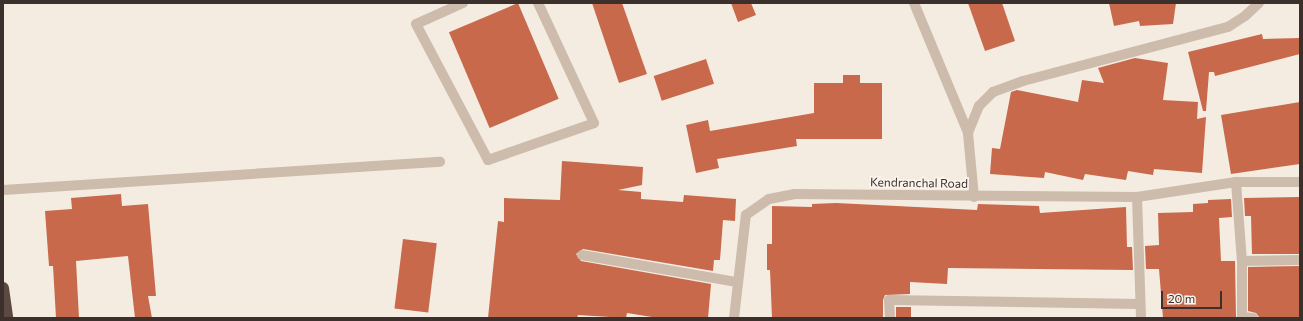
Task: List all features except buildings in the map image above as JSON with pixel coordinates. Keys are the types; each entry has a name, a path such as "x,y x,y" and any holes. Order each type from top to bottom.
{"highway":[{"path":"3,288 7,318"}],"street":[{"path":"463,3 416,24 488,160 594,123 538,3"},
{"path":"914,3 968,133"},
{"name":"Kendranchal Road","path":"734,318 736,282 746,215 769,199 794,194 974,197 968,133 979,106 993,92 1023,81 1228,27 1245,16 1259,3"},
{"path":"3,190 440,162"},
{"path":"974,197 1137,198 1236,182 1300,182"},
{"path":"1236,182 1242,261 1242,318 1254,318"},
{"path":"1137,198 1141,318"},
{"path":"582,255 736,282"},
{"path":"1242,261 1300,260"},
{"path":"890,318 889,300 1140,304"}]}
